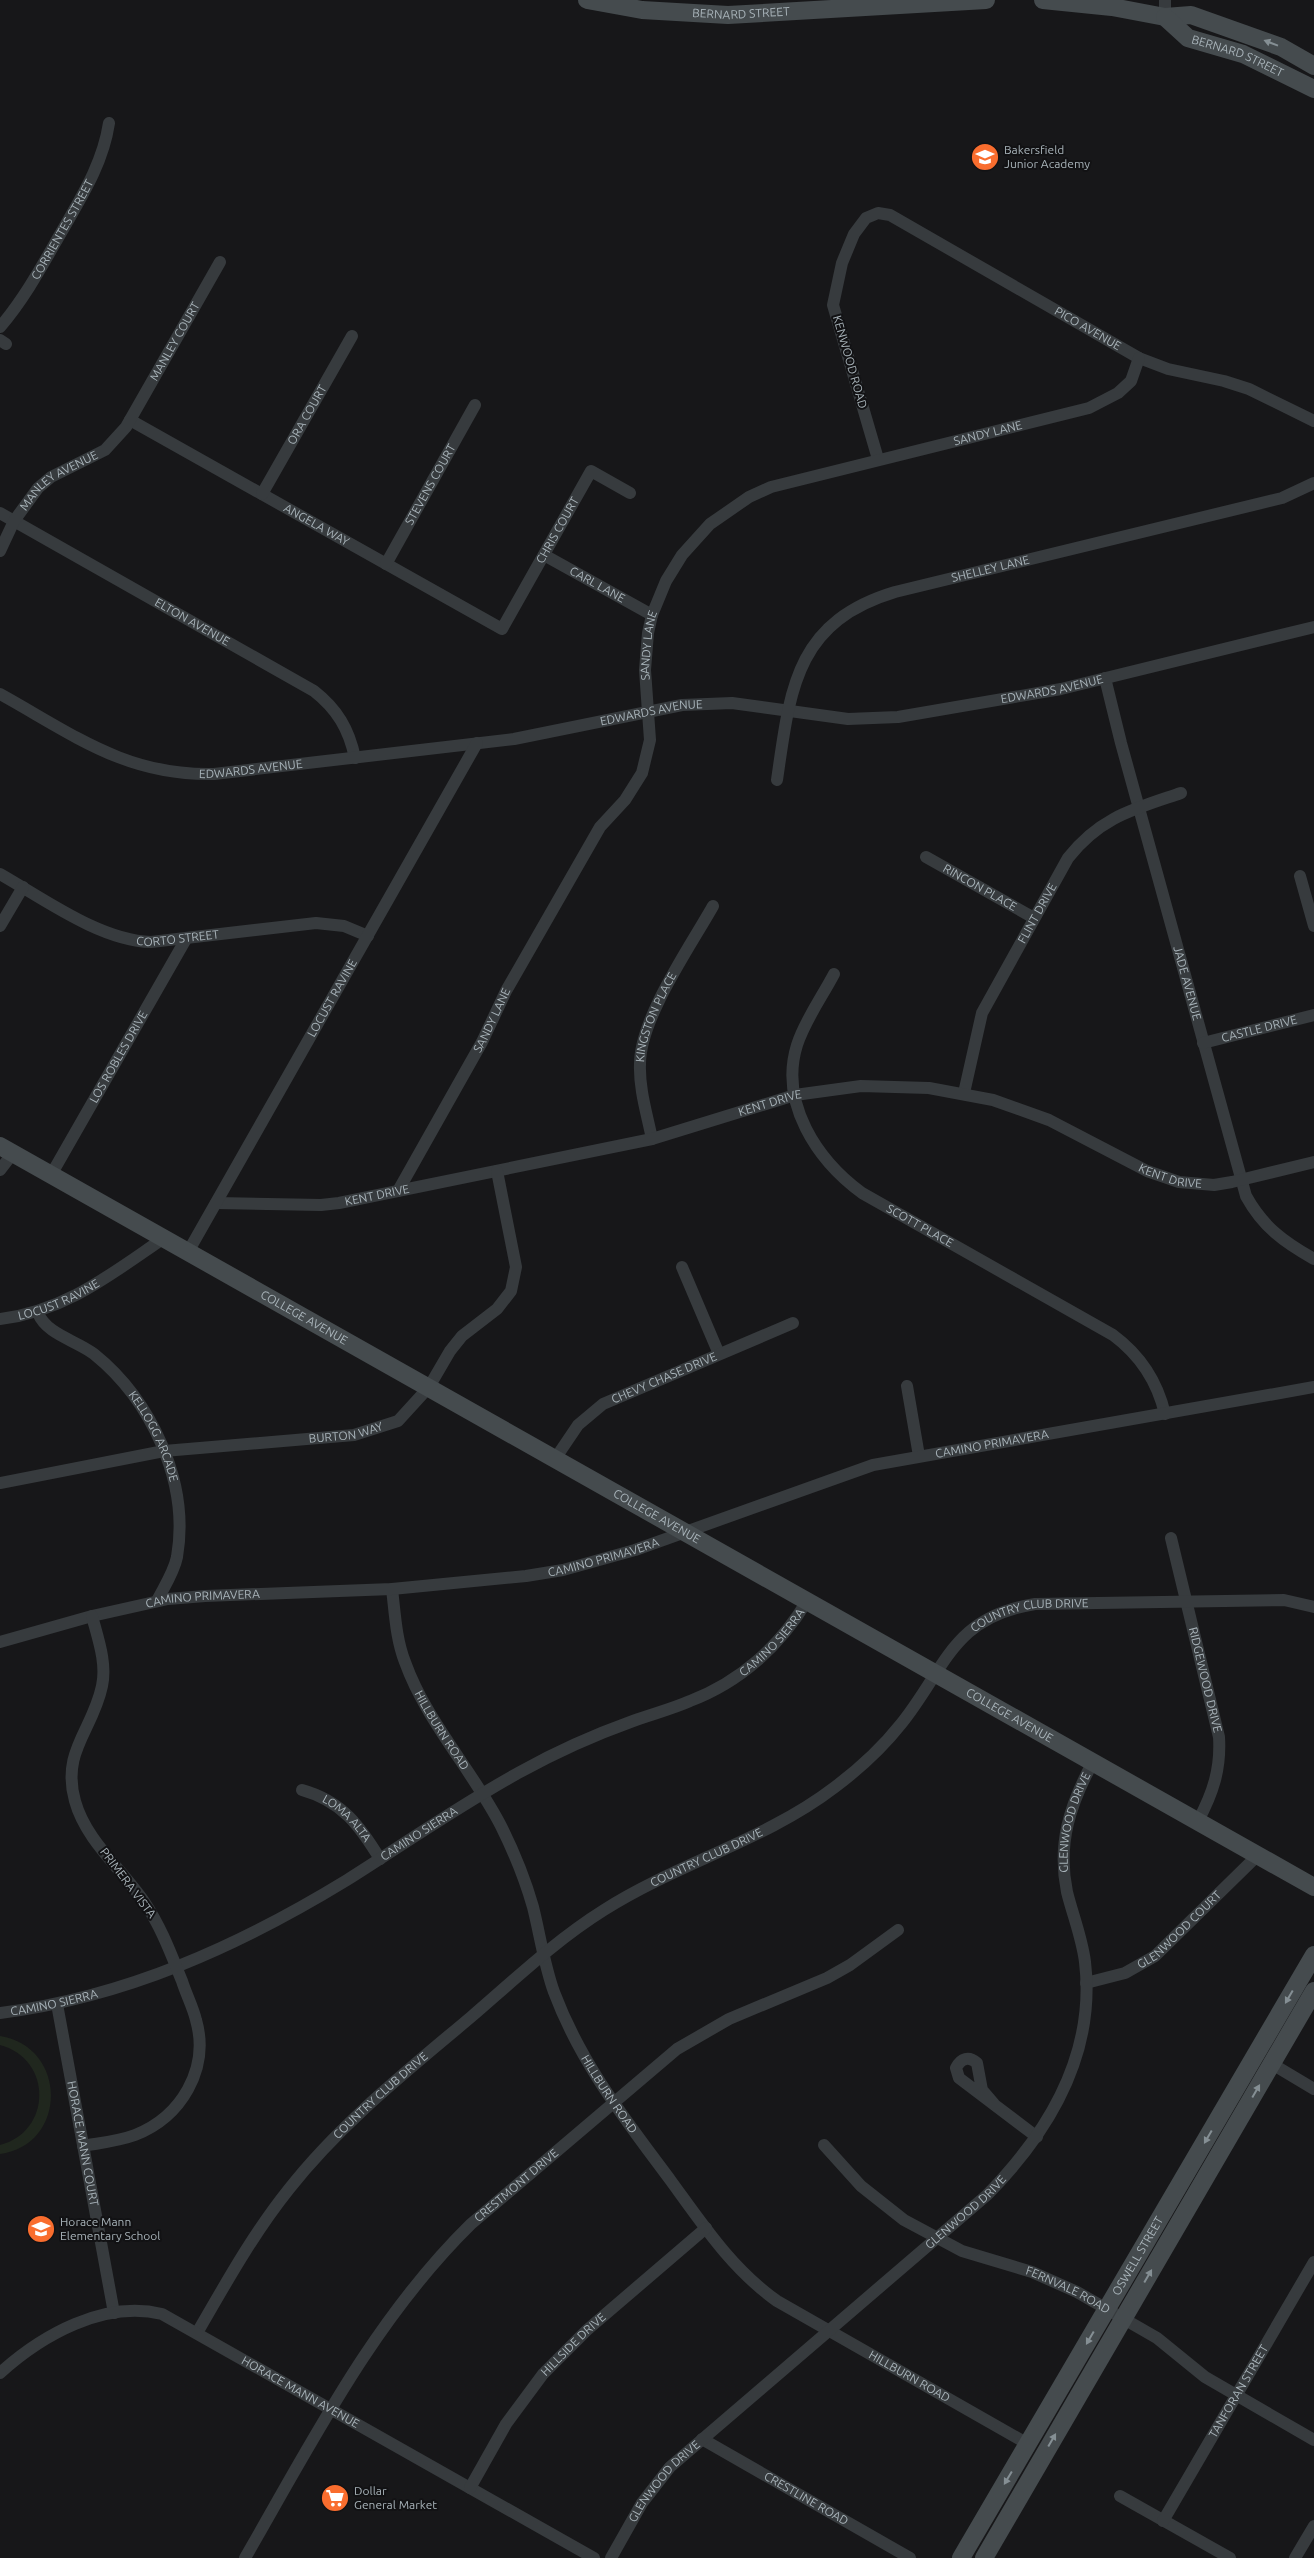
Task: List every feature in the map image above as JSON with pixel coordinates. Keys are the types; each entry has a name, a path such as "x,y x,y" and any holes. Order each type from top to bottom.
{"street":[{"name":"BERNARD STREET","path":"587,0 642,10 728,15 986,0"},
{"name":"BERNARD STREET","path":"1043,0 1112,7 1165,9 1191,15 1280,47 1314,66"},
{"name":"BERNARD STREET","path":"1165,9 1188,38 1243,54 1314,89"},
{"name":"CORRIENTES STREET","path":"0,327 36,277 95,173 103,153 109,123"},
{"name":"PICO AVENUE","path":"872,215 878,212 890,215 1139,358 1168,369 1224,381 1249,389 1314,421"},
{"name":"KENWOOD ROAD","path":"872,215 860,224 846,251 833,305 878,459"},
{"name":"MANLEY COURT","path":"130,420 220,262"},
{"name":"ORA COURT","path":"262,494 352,336"},
{"name":"SANDY LANE","path":"398,1191 482,1042 506,992 600,827 625,800 642,773 650,740 644,670 652,615 666,581 682,555 710,524 729,509 771,487 1090,408 1118,393 1131,381 1139,358"},
{"name":"STEVENS COURT","path":"386,564 475,405"},
{"name":"ANGELA WAY","path":"130,420 502,629"},
{"name":"MANLEY AVENUE","path":"0,551 14,521 38,488 51,477 105,450 116,440 130,420"},
{"name":"CHRIS COURT","path":"502,629 591,470 630,493"},
{"name":"SHELLEY LANE","path":"778,780 788,710 798,672 820,639 847,614 880,597 1282,498 1314,483"},
{"name":"ELTON AVENUE","path":"0,513 314,690 338,714 346,728 355,758"},
{"name":"CARL LANE","path":"544,555 652,615"},
{"name":"EDWARDS AVENUE","path":"0,694 104,752 142,767 168,772 214,774 514,739 649,711 707,702 732,703 848,719 898,717 1061,689 1314,627"},
{"name":"JADE AVENUE","path":"1105,678 1138,807 1241,1180 1255,1212 1266,1227 1280,1239 1314,1259"},
{"name":"LOCUST RAVINE","path":"188,1252 477,743"},
{"name":"FLINT DRIVE","path":"964,1094 982,1013 1068,858 1080,843 1106,821 1138,807 1181,793"},
{"name":"RINCON PLACE","path":"926,857 1034,918"},
{"name":"CORTO STREET","path":"0,874 118,938 151,942 316,923 344,926 368,936"},
{"path":"1300,876 1314,926"},
{"path":"0,926 22,887"},
{"name":"KINGSTON PLACE","path":"652,1139 640,1080 642,1043 653,1012 713,906"},
{"name":"LOS ROBLES DRIVE","path":"51,1174 186,939"},
{"name":"SCOTT PLACE","path":"834,974 802,1031 797,1046 793,1078 795,1095 809,1136 833,1169 846,1182 871,1198 1113,1335 1139,1358 1150,1374 1157,1388 1165,1414"},
{"name":"CASTLE DRIVE","path":"1203,1043 1314,1015"},
{"name":"KENT DRIVE","path":"216,1203 321,1205 652,1139 795,1095 824,1090 880,1086 928,1088 964,1094 1021,1109 1049,1120 1162,1178 1196,1185 1214,1185 1241,1180 1314,1162"},
{"path":"0,1170 7,1149"},
{"name":"COLLEGE AVENUE","path":"7,1149 1314,1887"},
{"name":"BURTON WAY","path":"0,1483 164,1451 354,1435 398,1421 429,1387 450,1351 462,1336 497,1310 512,1291 516,1267 497,1171"},
{"name":"LOCUST RAVINE","path":"0,1319 38,1313 69,1300 92,1287 164,1238"},
{"path":"682,1267 719,1354"},
{"name":"KELLOGG ARCADE","path":"38,1313 42,1322 48,1328 92,1353 125,1384 152,1424 164,1451 176,1495 178,1544 173,1569 157,1601"},
{"name":"CHEVY CHASE DRIVE","path":"555,1459 578,1425 604,1404 793,1323"},
{"path":"907,1386 919,1456"},
{"name":"CAMINO PRIMAVERA","path":"0,1642 92,1616 157,1601 205,1596 392,1589 526,1576 563,1570 608,1558 685,1532 873,1465 1313,1390"},
{"name":"RIDGEWOOD DRIVE","path":"1172,1538 1185,1601 1216,1723 1219,1745 1215,1786 1198,1821"},
{"name":"HILLBURN ROAD","path":"392,1589 399,1643 414,1684 501,1825 524,1878 553,1988 569,2030 591,2071 612,2102 727,2256 761,2289 828,2331 1028,2444"},
{"name":"COUNTRY CLUB DRIVE","path":"197,2333 260,2228 313,2160 383,2091 543,1954 573,1931 637,1890 779,1823 835,1788 879,1749 901,1724 947,1654 970,1630 994,1615 1018,1606 1034,1604 1284,1600 1314,1607"},
{"name":"CAMINO SIERRA","path":"0,2013 57,2004 131,1985 177,1969 263,1928 483,1794 580,1742 690,1701 732,1680 770,1650 786,1632 807,1601"},
{"name":"PRIMERA VISTA","path":"84,2146 133,2136 148,2130 162,2121 185,2096 198,2066 199,2036 196,2020 177,1969 155,1918 88,1830 74,1800 72,1776 74,1752 99,1700 103,1684 102,1654 92,1616"},
{"name":"GLENWOOD DRIVE","path":"611,2558 654,2486 670,2467 936,2239 999,2182 1037,2137 1062,2096 1072,2073 1084,2024 1086,1983 1081,1938 1068,1894 1063,1853 1070,1811 1093,1762"},
{"name":"LOMA ALTA","path":"302,1790 330,1800 344,1810 363,1831 380,1858"},
{"name":"GLENWOOD COURT","path":"1086,1983 1125,1973 1155,1956 1258,1855"},
{"name":"CRESTMONT DRIVE","path":"245,2558 331,2410 394,2310 443,2251 471,2224 662,2060 729,2019 827,1978 850,1965 898,1930"},
{"name":"OSWELL STREET","path":"961,2558 1314,1955"},
{"name":"OSWELL STREET","path":"984,2558 1314,1991"},
{"name":"HORACE MANN COURT","path":"57,2004 114,2313"},
{"path":"1272,2064 1314,2088"},
{"path":"994,2104 1037,2137"},
{"name":"FERNVALE ROAD","path":"824,2145 861,2186 882,2204 936,2239 988,2260 1032,2272 1059,2283 1107,2308 1157,2338 1205,2377 1314,2440"},
{"name":"HILLSIDE DRIVE","path":"470,2488 506,2424 543,2374 586,2330 706,2228"},
{"name":"TANFORAN STREET","path":"1163,2520 1314,2262"},
{"name":"HORACE MANN AVENUE","path":"0,2373 28,2350 56,2333 114,2313 148,2311 173,2319 594,2558"},
{"name":"CRESTLINE ROAD","path":"702,2439 910,2558"},
{"path":"1120,2496 1230,2558"},
{"path":"1295,2558 1314,2526"}],"shaded area":[{"path":"0,2036 22,2044 38,2058 48,2076 51,2096 48,2116 38,2133 22,2147 0,2154 0,2145 17,2138 29,2126 37,2111 39,2095 37,2079 30,2065 17,2053 0,2045"}],"place":[{"name":"Bakersfield Junior Academy","path":"985,157"},
{"name":"Horace Mann Elementary School","path":"41,2229"},
{"name":"Dollar General Market","path":"335,2498"}]}
